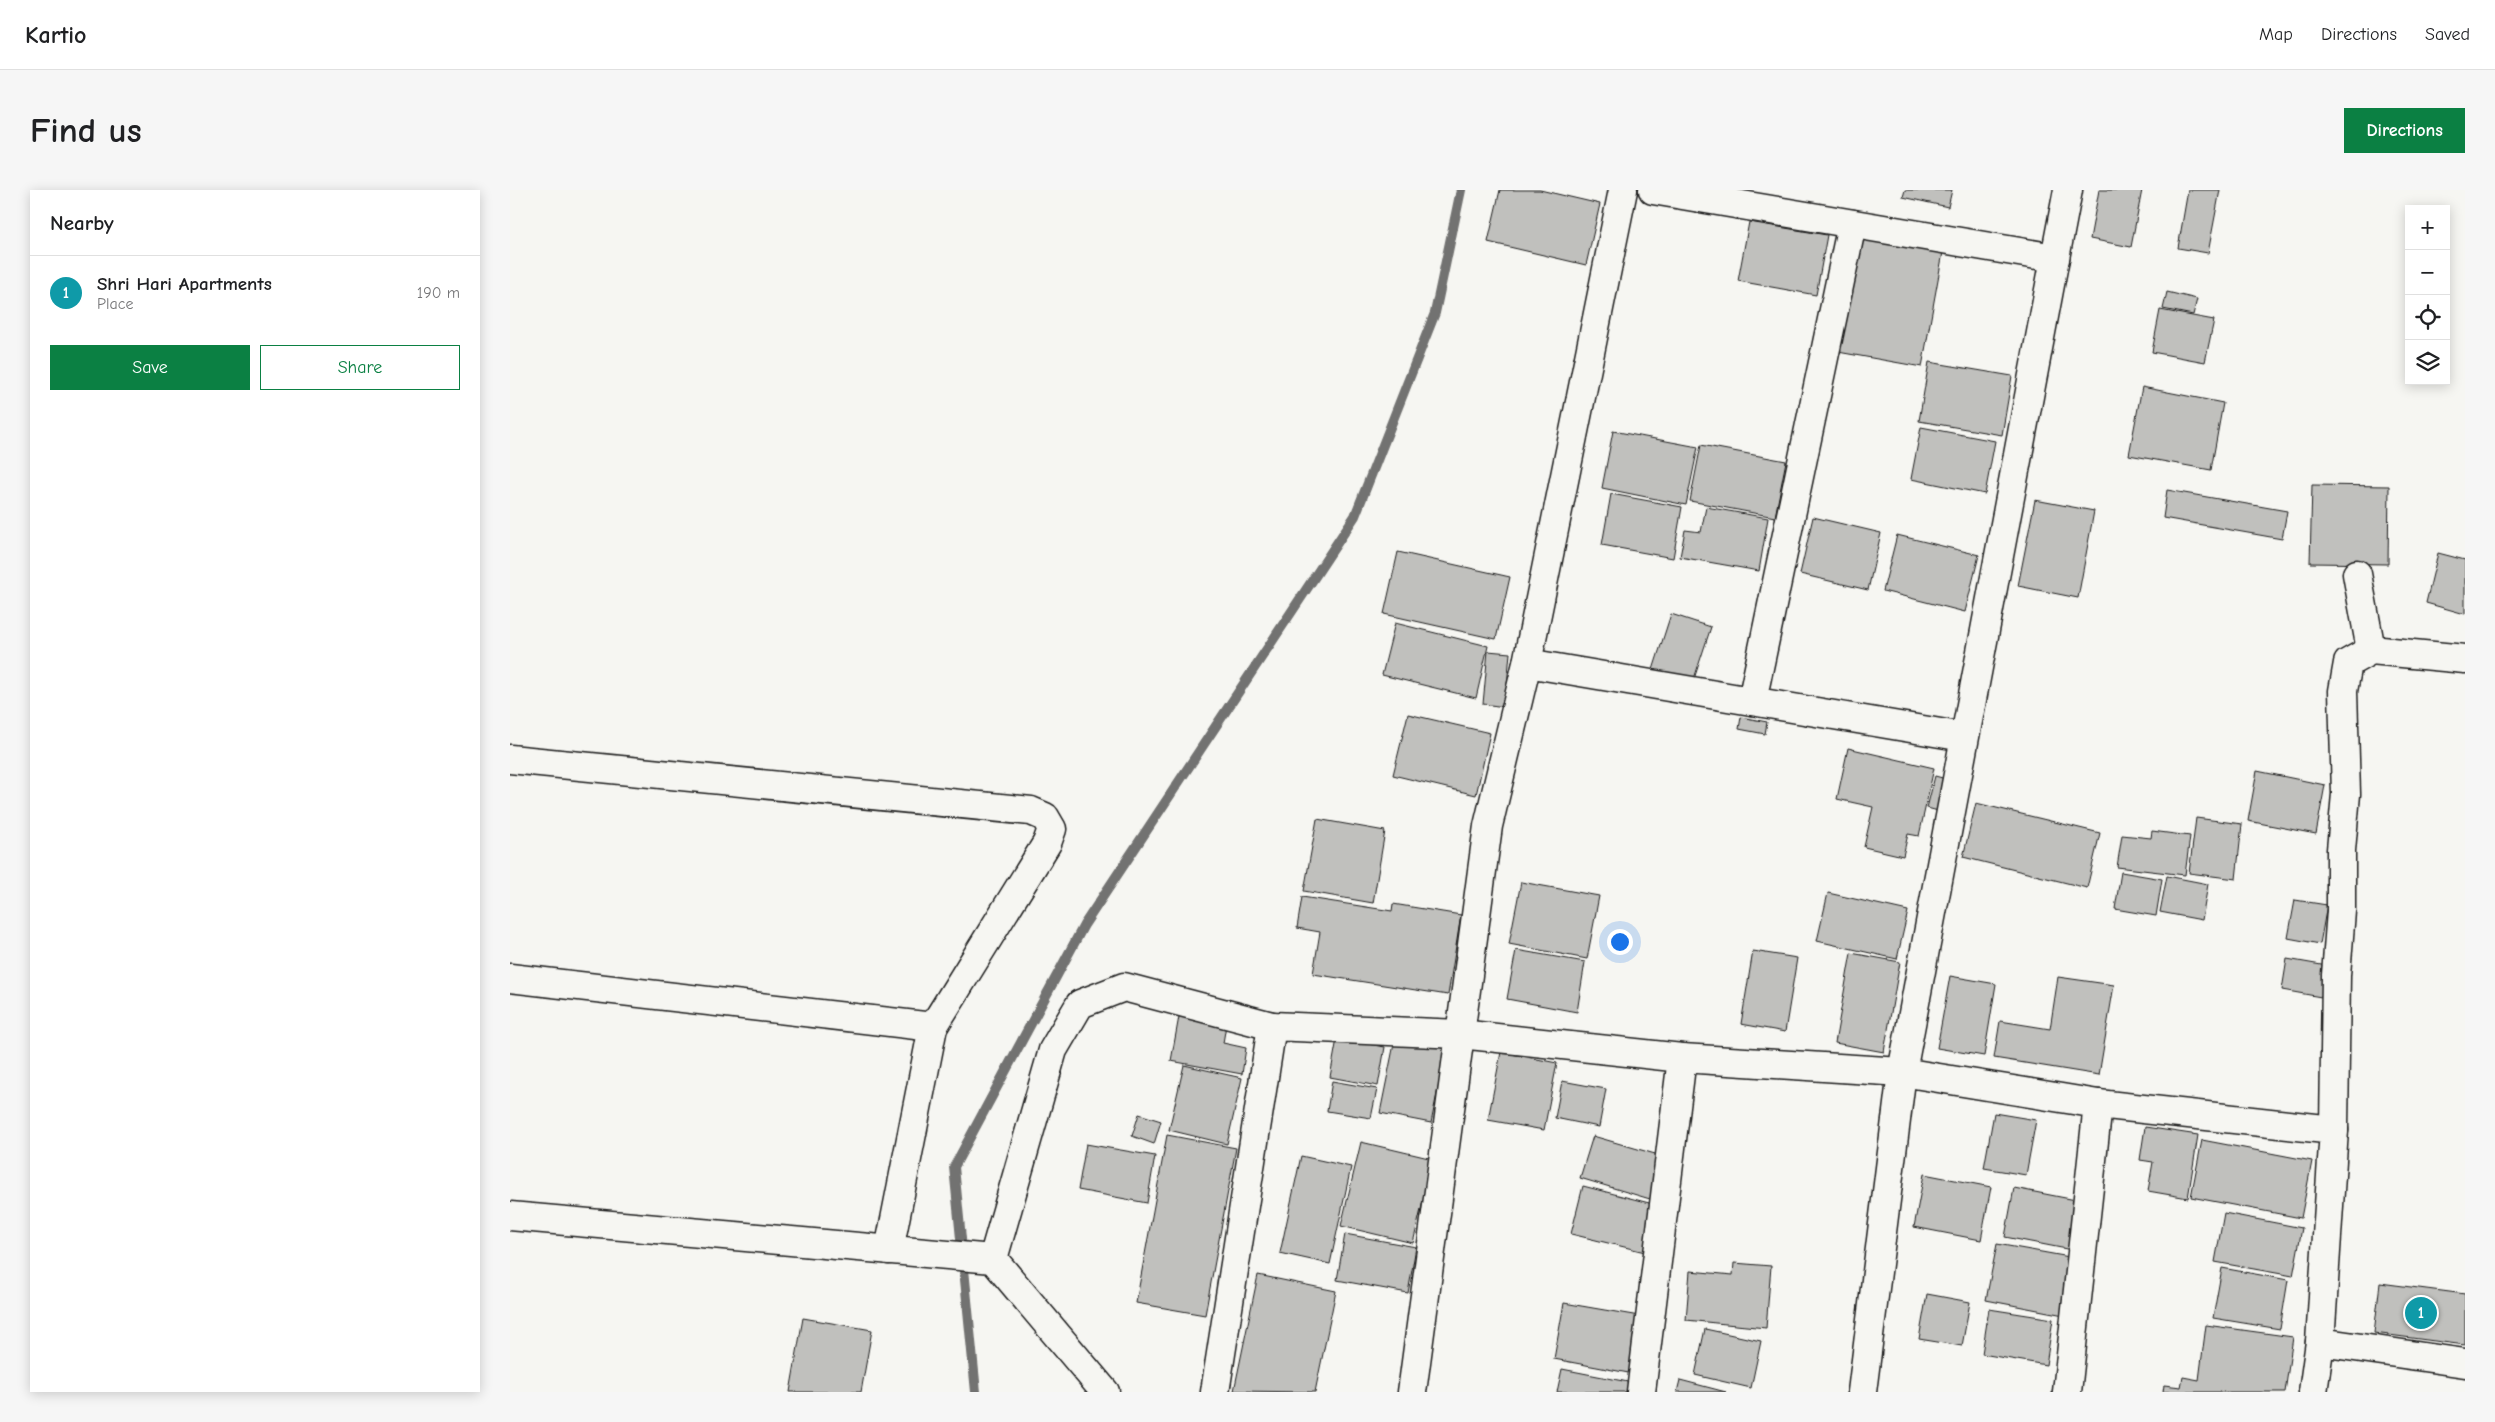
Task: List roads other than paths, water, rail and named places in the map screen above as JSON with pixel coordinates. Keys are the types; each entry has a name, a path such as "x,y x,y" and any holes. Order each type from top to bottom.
{"street":[{"path":"1412,1392 1488,826 1527,663 1623,190"},
{"path":"1653,190 2055,258"},
{"path":"1862,1392 1902,1072 2068,190"},
{"path":"1752,701 1852,224"},
{"path":"2357,574 2371,650"},
{"path":"2314,1392 2320,1342 2334,1130 2336,975 2341,911 2341,850 2346,794 2343,691 2348,663 2371,650 2465,659"},
{"path":"1527,663 1964,737"},
{"path":"510,759 1031,812 1045,817 1052,829 1047,843 933,1027 891,1250"},
{"path":"510,978 933,1027"},
{"path":"992,1259 1053,1050 1080,1004 1124,988 1272,1026 1460,1034 1682,1058 1902,1072 2098,1104 2334,1130"},
{"path":"1215,1392 1272,1026"},
{"path":"1641,1392 1682,1058"},
{"path":"2067,1392 2098,1104"},
{"path":"510,1216 992,1259 1105,1392"},
{"path":"2320,1342 2465,1363"}],"waterway":[{"path":"976,1392 954,1167 1084,925 1355,516 1435,313 1461,190"}],"place":[{"name":"Shri Hari Apartments","path":"2421,1313"}]}
